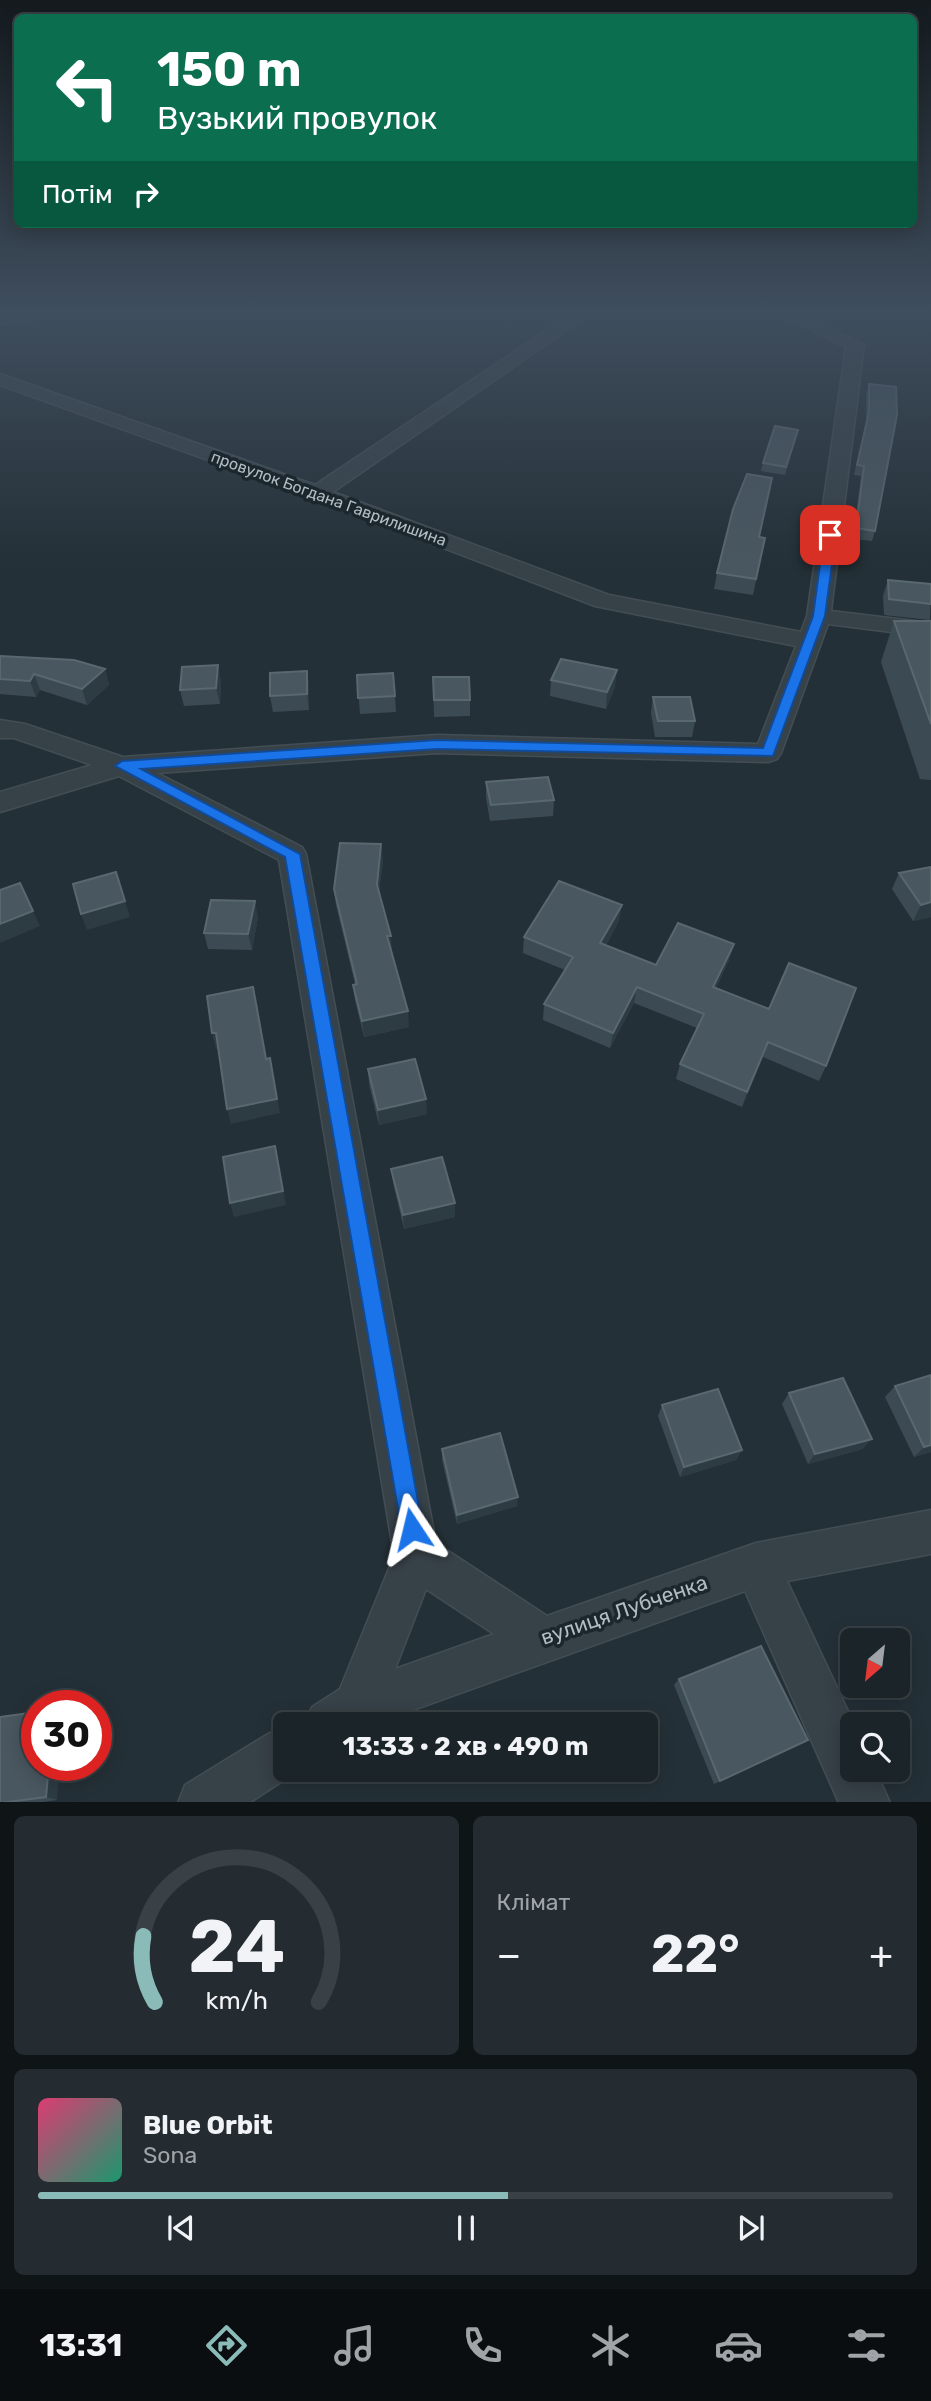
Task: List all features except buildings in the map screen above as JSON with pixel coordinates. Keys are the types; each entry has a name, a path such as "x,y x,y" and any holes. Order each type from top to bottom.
{"street":[{"name":"провулок Богдана Гаврилишина","path":"53,398 317,493 603,601 810,641"},
{"path":"317,493 458,398"},
{"path":"0,802 122,766 437,744 768,752 819,616 848,398"},
{"path":"819,616 931,630"},
{"path":"0,729 16,730 122,766 292,854 416,1556 344,1712"},
{"name":"вулиця Лубченка","path":"351,1712 542,1639 756,1565 931,1532"},
{"path":"416,1556 542,1639"},
{"path":"756,1565 865,1802"},
{"path":"203,1802 273,1758"}],"route":[{"path":"412,1529 292,854 122,766 437,744 768,752 819,616 830,535"}]}
